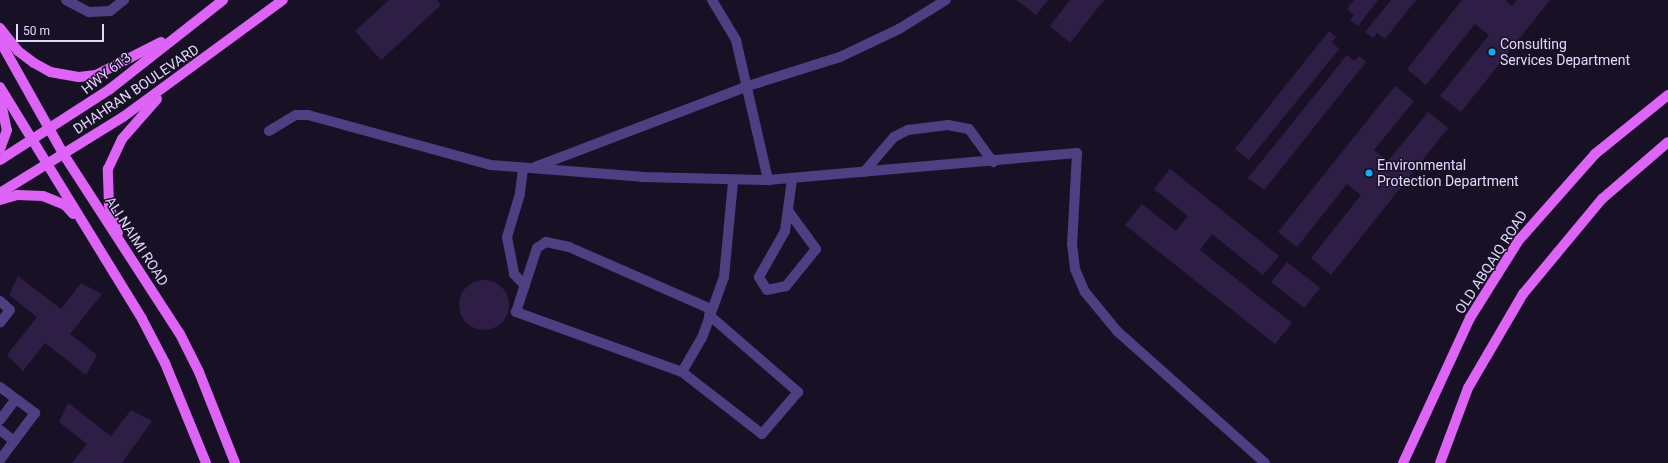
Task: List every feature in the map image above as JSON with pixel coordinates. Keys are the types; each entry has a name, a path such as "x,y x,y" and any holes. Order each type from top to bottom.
{"main road":[{"name":"HWY 613","path":"0,160 32,141 110,89 223,0"},
{"name":"DHAHRAN BOULEVARD","path":"0,193 64,155 172,83 283,0"},
{"path":"0,28 18,51 34,63 56,74 79,77 112,68 182,31"},
{"name":"ALI NAIMI ROAD","path":"0,41 64,155 189,353 235,463"},
{"path":"122,246 108,187 113,153 131,126 172,83"},
{"path":"0,87 87,228 166,363 206,463"},
{"name":"OLD ABQAIQ ROAD","path":"1404,460 1470,318 1519,240 1595,154 1668,95"},
{"path":"0,98 7,130 0,149"},
{"path":"1440,463 1468,388 1523,294 1602,199 1668,142"},
{"path":"0,200 17,194 54,199 87,228"}],"street":[{"path":"66,0 88,12 110,11 124,0"},
{"path":"712,0 736,40 748,86 768,180"},
{"path":"527,169 748,86 840,57 899,29 946,0"},
{"path":"269,131 296,115 308,115 430,151 527,169 733,181 792,179 993,162 1077,153 1072,244 1075,269 1085,292 1117,332 1265,463"},
{"path":"864,172 894,137 908,130 948,125 969,129 993,162"},
{"path":"525,286 514,274 507,237 527,169"},
{"path":"788,212 816,249 786,286 767,290 759,277 785,231 792,179"},
{"path":"682,372 699,344 724,277 733,181"},
{"path":"546,242 569,246 710,312 798,392 762,434 682,372 516,312 525,286 537,248 546,242"},
{"path":"0,301 10,310 0,323"},
{"path":"0,387 35,413 0,460"},
{"path":"0,420 16,398"},
{"path":"0,430 14,441"}],"building":[{"path":"389,0 437,0 441,5 381,60 355,31"},
{"path":"1016,0 1048,0 1036,15"},
{"path":"1070,0 1104,0 1070,43 1050,26"},
{"path":"1354,0 1378,0 1358,26 1350,20 1354,15 1347,9"},
{"path":"1391,0 1416,0 1385,39 1377,33 1373,38 1365,32"},
{"name":"Consulting Services Department","path":"1462,0 1505,0 1512,6 1517,0 1550,0 1461,112 1440,96 1489,35 1475,24 1426,85 1407,69"},
{"path":"1329,31 1336,37 1332,42 1339,49 1249,160 1235,149"},
{"path":"1347,55 1354,61 1359,56 1366,62 1264,190 1248,178"},
{"name":"Environmental Protection Department","path":"1395,86 1414,101 1374,150 1388,161 1428,112 1448,128 1331,275 1311,258 1361,195 1347,184 1297,247 1278,232"},
{"path":"1170,169 1279,256 1263,275 1212,234 1200,250 1292,323 1275,344 1125,225 1142,204 1176,231 1188,216 1154,189"},
{"path":"1287,262 1320,288 1304,308 1271,282"},
{"path":"18,276 61,309 81,283 102,294 70,334 97,355 86,375 45,343 23,371 7,355 37,317 9,295"},
{"path":"479,280 489,280 502,287 509,300 509,310 502,323 489,330 479,330 470,326 463,319 459,310 459,300 463,291 470,284"},
{"path":"68,403 111,436 131,410 152,421 122,463 72,463 87,444 59,422"}],"place":[{"name":"Consulting Services Department","path":"1492,52"},
{"name":"Environmental Protection Department","path":"1369,173"}]}
